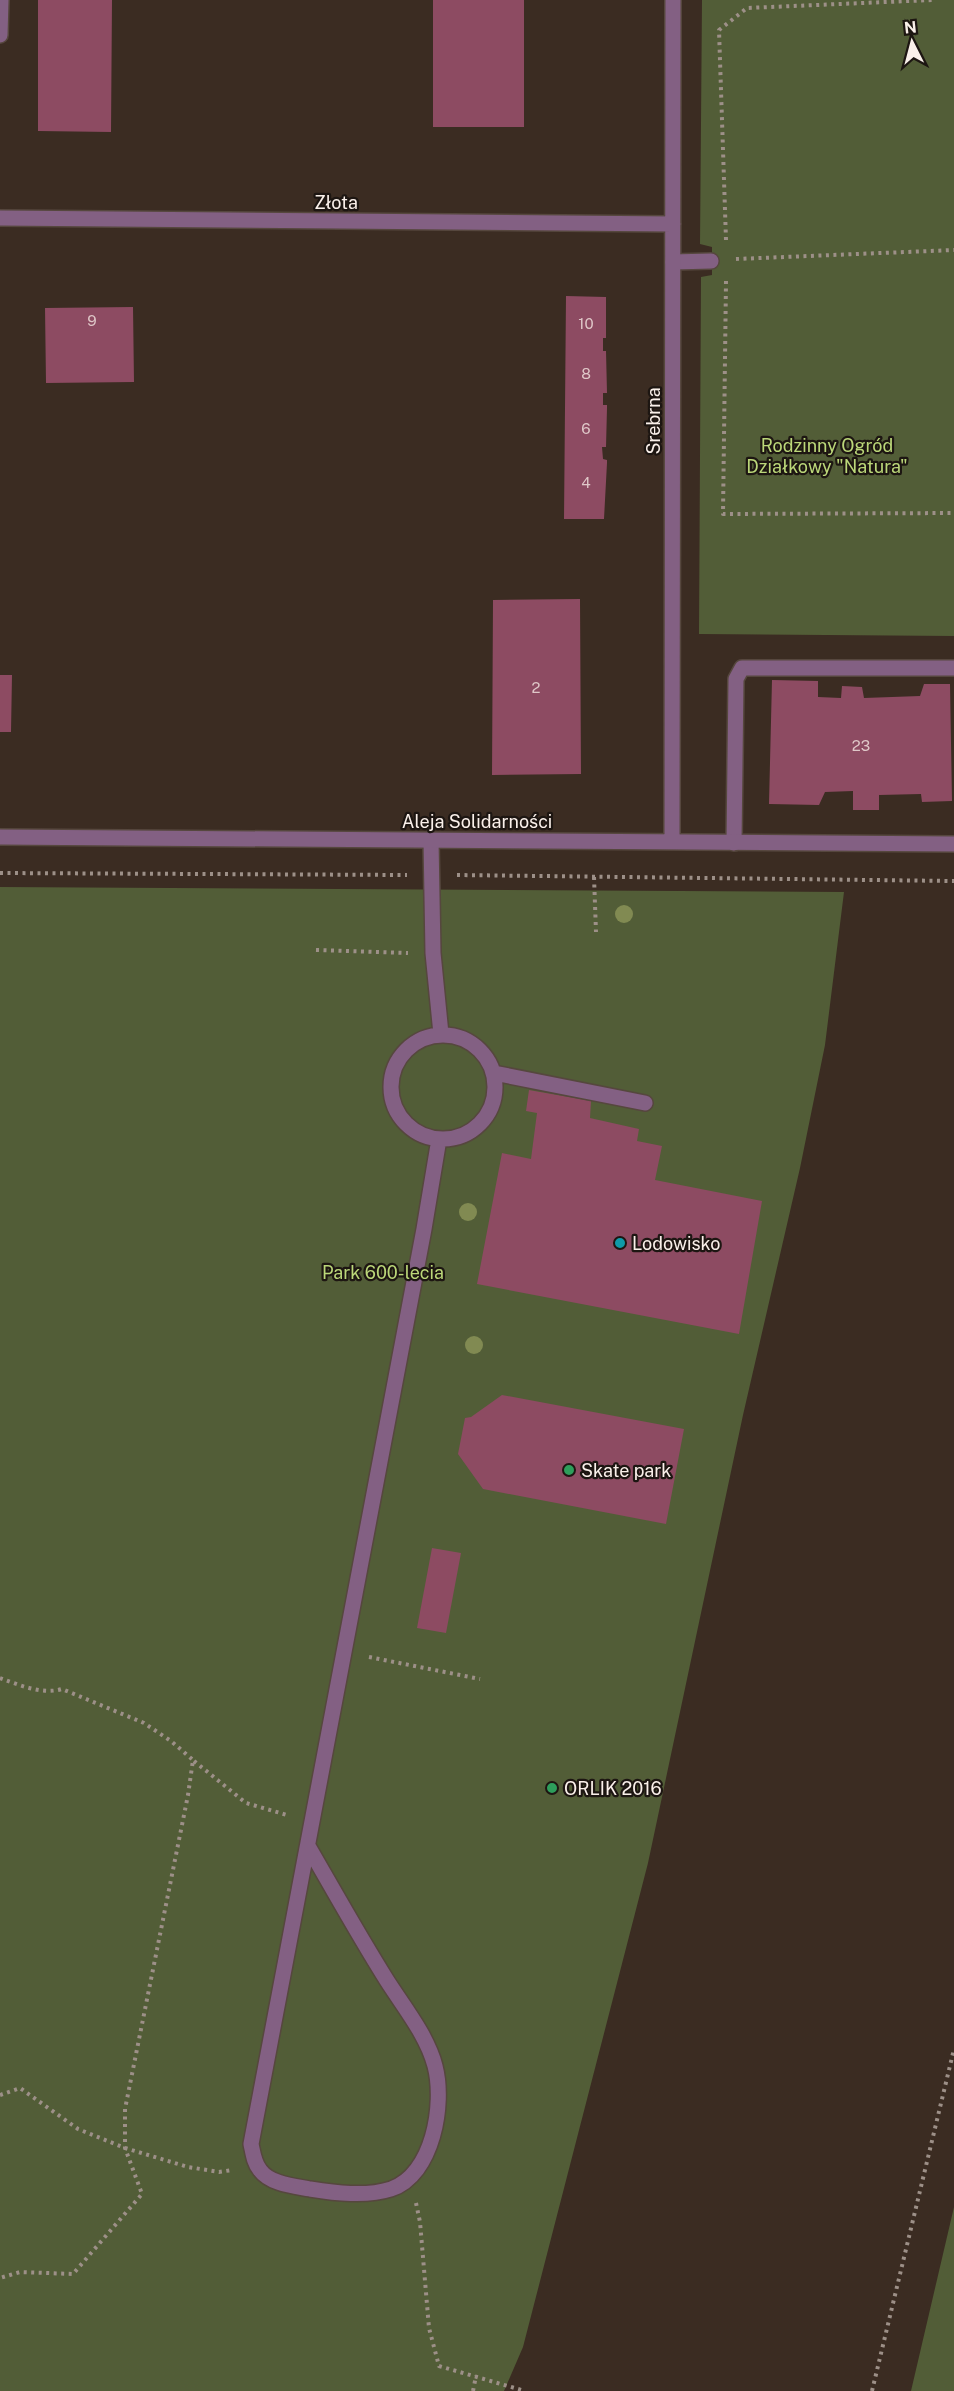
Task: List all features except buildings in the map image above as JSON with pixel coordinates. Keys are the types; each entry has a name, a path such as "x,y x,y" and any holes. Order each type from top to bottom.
{"street":[{"path":"0,35 1,0"},
{"name":"Srebrna","path":"672,842 673,0"},
{"name":"Złota","path":"0,218 673,224"},
{"path":"673,262 719,260"},
{"path":"734,843 736,679 742,668 954,669"},
{"name":"Aleja Solidarności","path":"0,837 954,844"},
{"path":"430,840 433,953 441,1034"},
{"path":"441,1034 455,1035 479,1048 494,1073 495,1090 492,1106 471,1132 456,1138 439,1139 422,1135 407,1125 396,1111 391,1094 391,1077 397,1060 408,1046 423,1038 441,1034"},
{"path":"494,1073 645,1103"},
{"path":"308,1846 416,2027 432,2055 436,2068 438,2096 433,2136 420,2165 404,2182 380,2192 331,2192 277,2182 260,2170 254,2159 251,2144 439,1139"}],"path":[{"path":"932,0 747,8 719,30 719,260 723,514 954,513"},
{"path":"719,260 954,250"},
{"path":"0,873 954,881"},
{"path":"594,877 596,932"},
{"path":"316,950 433,953"},
{"path":"344,1652 480,1679"},
{"path":"0,1678 22,1686 53,1692 62,1689 144,1723 171,1741 246,1803 312,1824"},
{"path":"0,2278 20,2272 73,2274 142,2194 125,2148 125,2109 188,1796 193,1760"},
{"path":"872,2391 954,2049"},
{"path":"0,2095 20,2088 78,2129 125,2148 188,2168 219,2172 239,2168 254,2159"},
{"path":"404,2182 414,2194 418,2209 429,2328 439,2366 525,2391"},
{"path":"473,2391 476,2376"}],"green space":[{"name":"Rodzinny Ogród Działkowy \"Natura\"","path":"702,0 954,0 954,636 699,634 701,277 712,275 712,247 700,244"},
{"name":"Park 600-lecia","path":"0,887 844,892 825,1045 800,1168 743,1415 648,1863 523,2347 504,2391 0,2391"},
{"path":"954,2207 954,2391 911,2391"}],"place":[{"name":"Lodowisko","path":"620,1243"},
{"name":"Skate park","path":"569,1470"},
{"name":"ORLIK 2016","path":"552,1788"}]}
